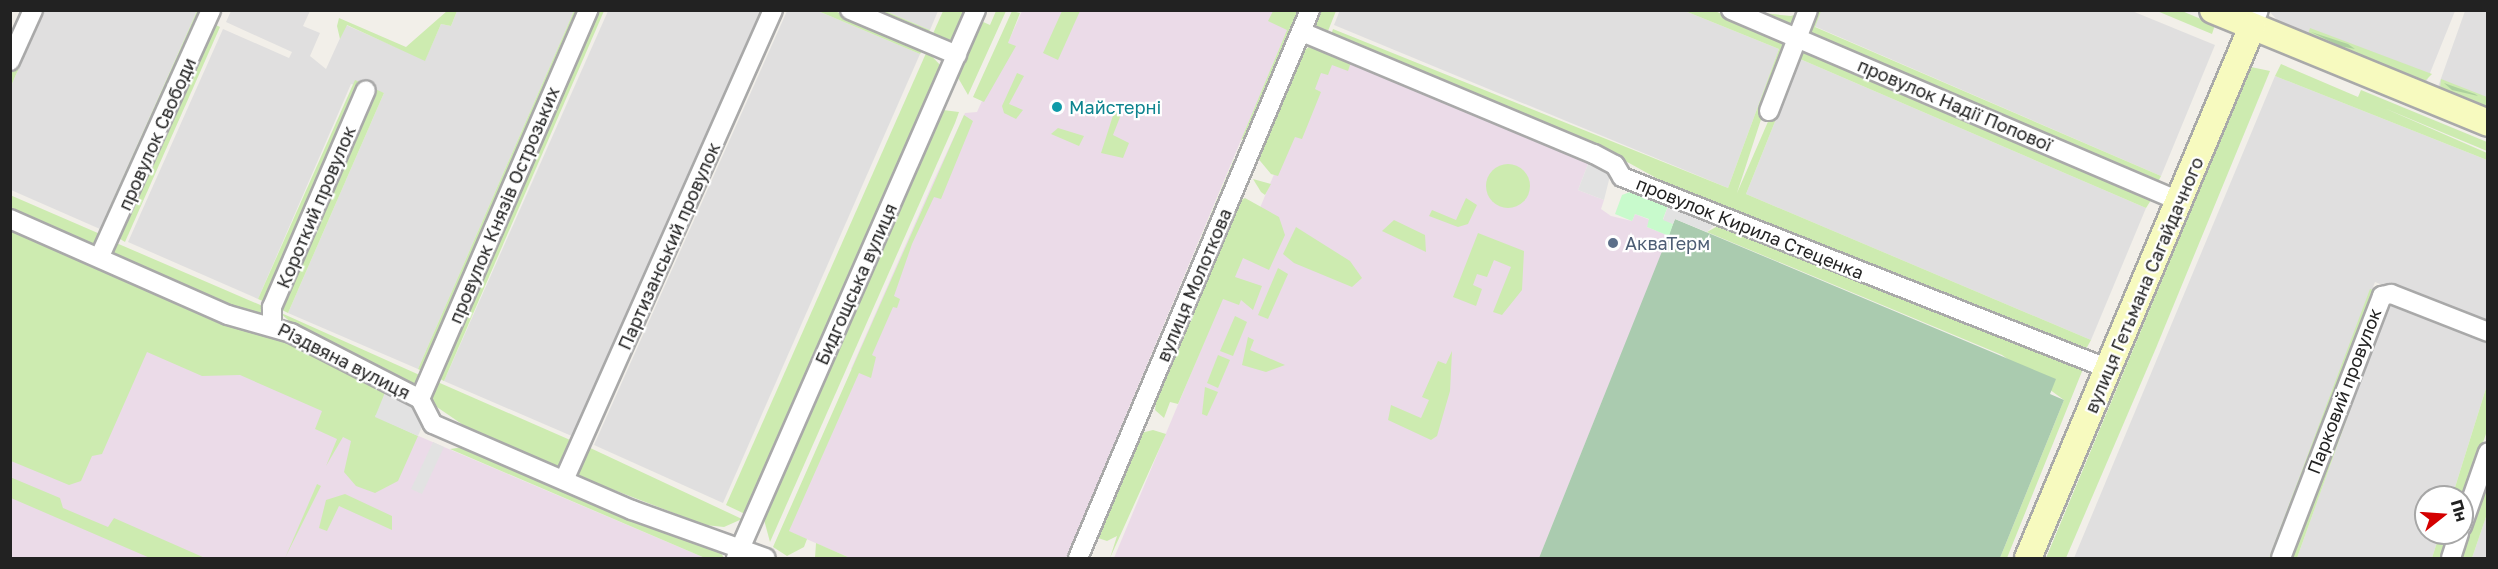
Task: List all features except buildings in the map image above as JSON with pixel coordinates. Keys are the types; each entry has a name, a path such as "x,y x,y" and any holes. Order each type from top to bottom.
{"main road":[{"path":"2213,10 2255,19 2487,123"},
{"name":"вулиця Гетьмана Сагайдачного","path":"2028,558 2255,19"}],"street":[{"path":"10,61 33,10"},
{"name":"провулок Свободи","path":"100,256 211,10"},
{"name":"провулок Князів Острозьких","path":"420,399 588,10"},
{"name":"Партизанський провулок","path":"564,480 773,10"},
{"path":"850,10 957,55"},
{"name":"Бидгощська вулиця","path":"739,553 976,10"},
{"name":"вулиця Молоткова","path":"1078,558 1310,10"},
{"name":"провулок Надії Попової","path":"1731,10 2179,201"},
{"path":"1769,111 1808,10"},
{"name":"провулок Кирила Стеценка","path":"1302,32 1594,154 1632,181 2109,369"},
{"name":"Короткий провулок","path":"272,325 272,307 366,90"},
{"name":"Різдвяна вулиця","path":"10,219 100,256 228,315 272,325 420,399 433,424 739,553 766,558"},
{"name":"Парковий провулок","path":"2281,558 2382,296 2391,294 2487,332"},
{"path":"2474,490 2487,452"}],"shaded area":[{"path":"1340,10 1685,11 1779,49 1728,188 1334,25"},
{"path":"44,11 197,11 100,229 11,190 11,86"},
{"path":"231,11 310,11 303,26 320,33 310,56 326,69 346,25 425,60 441,24 451,26 457,11 574,11 418,369 288,313 384,93 351,84 258,299 128,242 223,29 289,58 292,52 226,22"},
{"path":"608,11 760,11 574,437 444,381"},
{"path":"787,11 818,11 920,54 723,503 594,445"},
{"path":"885,11 938,11 930,30"},
{"path":"1022,11 1295,11 1066,558 850,558 788,531 859,372 851,369 934,180 965,113 977,112"},
{"path":"1821,11 2132,11 2215,45 2161,176 1814,26"},
{"path":"2269,11 2455,11 2426,83 2279,22"},
{"path":"2465,11 2487,11 2487,109 2438,87"},
{"path":"1325,52 1590,159 1578,190 1604,200 1601,209 1611,216 1632,221 1635,214 1650,220 1647,227 1669,236 1539,558 1114,558"},
{"path":"1800,59 2146,208 2091,340 1746,194"},
{"path":"2275,76 2487,160 2487,327 2375,282 2269,558 2074,558"},
{"path":"1590,159 1611,172 1604,200 1578,190"},
{"path":"1668,206 1714,225 1707,232 1675,219 1673,224 1663,220"},
{"path":"17,262 705,558 11,558 10,282"},
{"path":"2389,301 2487,336 2487,385 2456,485 2414,485 2414,545 2436,545 2432,558 2297,558"},
{"path":"386,390 416,403 424,422 418,436 375,417"},
{"path":"433,442 444,447 422,494 411,489"},
{"path":"2487,514 2487,558 2472,558"}],"green space":[{"path":"37,11 44,11 11,86 11,71"},
{"path":"197,11 206,11 108,233 100,229"},
{"path":"447,11 457,11 451,26 441,24 425,61 347,25 340,39 337,26 339,18 406,47"},
{"path":"574,11 583,11 425,373 418,369"},
{"path":"595,11 604,11 444,381 434,376"},
{"path":"779,11 783,11 589,443"},
{"path":"818,11 835,11 922,51 920,54"},
{"path":"862,11 885,11 930,30 926,35"},
{"path":"943,11 967,11 955,37 945,42 931,38"},
{"path":"996,11 1006,11 968,95 957,76 981,21 990,25"},
{"path":"1012,11 1020,13 1008,43 1016,46 984,102 973,97"},
{"path":"1062,11 1080,11 1058,60 1043,53"},
{"path":"1273,11 1302,11 1247,137 1241,140 1287,30 1268,21"},
{"path":"1318,11 1336,11 1326,36 1316,27"},
{"path":"1685,11 1715,11 1786,43 1737,193 1800,48 2153,197 2146,208 1800,59 1746,194 2091,340 2086,349 2080,351 1678,190 1629,163 1330,38 1333,29 1728,188 1779,49"},
{"path":"1743,11 1791,16 1805,11 1793,28"},
{"path":"1813,11 1821,11 1815,27 2161,176 2157,184 1806,33"},
{"path":"2157,11 2182,11 2215,25 2212,34"},
{"path":"214,24 220,27 125,242 117,237"},
{"path":"2310,28 2432,74 2423,83 2308,34"},
{"path":"2311,32 2348,44 2355,49 2340,46"},
{"path":"1312,45 1351,62 1348,71 1332,65 1328,75 1321,73 1315,89 1321,92 1302,139 1295,137 1278,176 1271,174 1256,156 1300,53"},
{"path":"927,51 942,67 745,514 726,505"},
{"path":"2281,64 2358,97 2361,90 2487,142 2487,151 2384,108 2487,153 2487,160 2275,76"},
{"path":"2251,67 2270,71 2156,348 2066,558 2046,558"},
{"path":"1017,73 1024,76 1009,104 1023,110 1016,119 1004,113 1002,106"},
{"path":"2441,79 2487,97 2487,109 2440,89"},
{"path":"355,80 364,84 267,303 258,299"},
{"path":"2444,83 2475,94 2478,96 2452,90"},
{"path":"373,88 384,93 288,313 280,309"},
{"path":"1117,103 1122,112 1113,135 1129,143 1123,158 1101,153"},
{"path":"943,110 959,112 770,542 763,516"},
{"path":"964,115 973,121 941,199 934,197 912,244 894,296 900,299 897,308 893,307 872,355 876,357 871,378 859,373 789,531 807,539 804,547 787,556 773,547"},
{"path":"1058,128 1084,136 1079,146 1051,134"},
{"path":"1234,159 1238,160 1072,558 1067,558"},
{"path":"1508,164 1523,171 1530,186 1523,201 1508,208 1493,201 1486,186 1493,171"},
{"path":"1253,179 1271,184 1265,195 1261,192"},
{"path":"1630,192 1668,206 1663,219 1673,224 1669,236 1647,227 1649,219 1635,214 1632,221 1615,214 1622,195"},
{"path":"10,195 107,237 92,246 11,215"},
{"path":"1245,198 1279,217 1285,235 1269,270 1243,258 1235,277 1262,286 1253,310 1241,300 1239,305 1223,299 1178,404 1170,402 1164,418 1155,410 1157,393 1235,203"},
{"path":"1466,198 1477,205 1468,224 1458,227 1429,216 1432,210 1456,220"},
{"path":"1675,219 2056,379 2050,394 2064,400 2000,558 1539,558"},
{"path":"1394,220 1425,235 1426,252 1382,231"},
{"path":"1723,223 2083,369 2007,558 2000,558 2064,400 2002,355 1707,232"},
{"path":"10,224 280,333 402,394 375,416 418,436 398,481 375,493 356,486 344,472 351,441 343,437 326,466 337,439 315,429 322,411 240,375 202,376 147,352 102,454 92,456 81,481 69,485 11,461"},
{"path":"1296,227 1350,261 1362,278 1352,287 1294,263 1283,254"},
{"path":"1478,233 1524,251 1522,290 1502,315 1493,312 1511,267 1494,260 1487,277 1477,274 1473,285 1482,289 1476,306 1453,297"},
{"path":"114,242 265,307 264,312 253,317 112,256"},
{"path":"1278,268 1288,274 1268,319 1258,315"},
{"path":"2370,289 2376,291 2275,558 2269,558"},
{"path":"2389,301 2297,558 2286,558"},
{"path":"279,312 424,377 415,389 305,335"},
{"path":"1235,316 1247,322 1233,356 1220,351"},
{"path":"1248,337 1254,340 1250,350 1285,365 1266,372 1242,365"},
{"path":"1452,351 1450,391 1437,436 1431,440 1388,420 1391,405 1421,418 1429,400 1422,397 1438,361 1446,364"},
{"path":"1218,355 1230,360 1218,388 1207,383"},
{"path":"433,380 577,443 560,469 472,431 431,403"},
{"path":"2487,385 2487,431 2468,485 2456,485"},
{"path":"1205,387 1218,392 1207,416 1202,414"},
{"path":"1153,430 1166,434 1110,558 1117,536 1107,541 1095,537 1141,433"},
{"path":"586,446 742,519 724,527 705,525 575,475"},
{"path":"464,447 640,524 699,542 720,551 724,558 705,558 450,449"},
{"path":"2487,469 2487,514 2472,558 2456,558 2461,545 2474,545 2474,506"},
{"path":"10,477 60,498 63,508 108,527 114,518 205,558 150,558 11,498"},
{"path":"317,484 321,486 285,558"},
{"path":"345,494 392,516 392,530 339,506 327,531 319,528 326,500"},
{"path":"816,543 850,558 815,558"},
{"path":"2436,545 2448,545 2443,558 2432,558"}],"place":[{"name":"Майстерні","path":"1057,107"},
{"name":"АкваТерм","path":"1613,243"}]}
